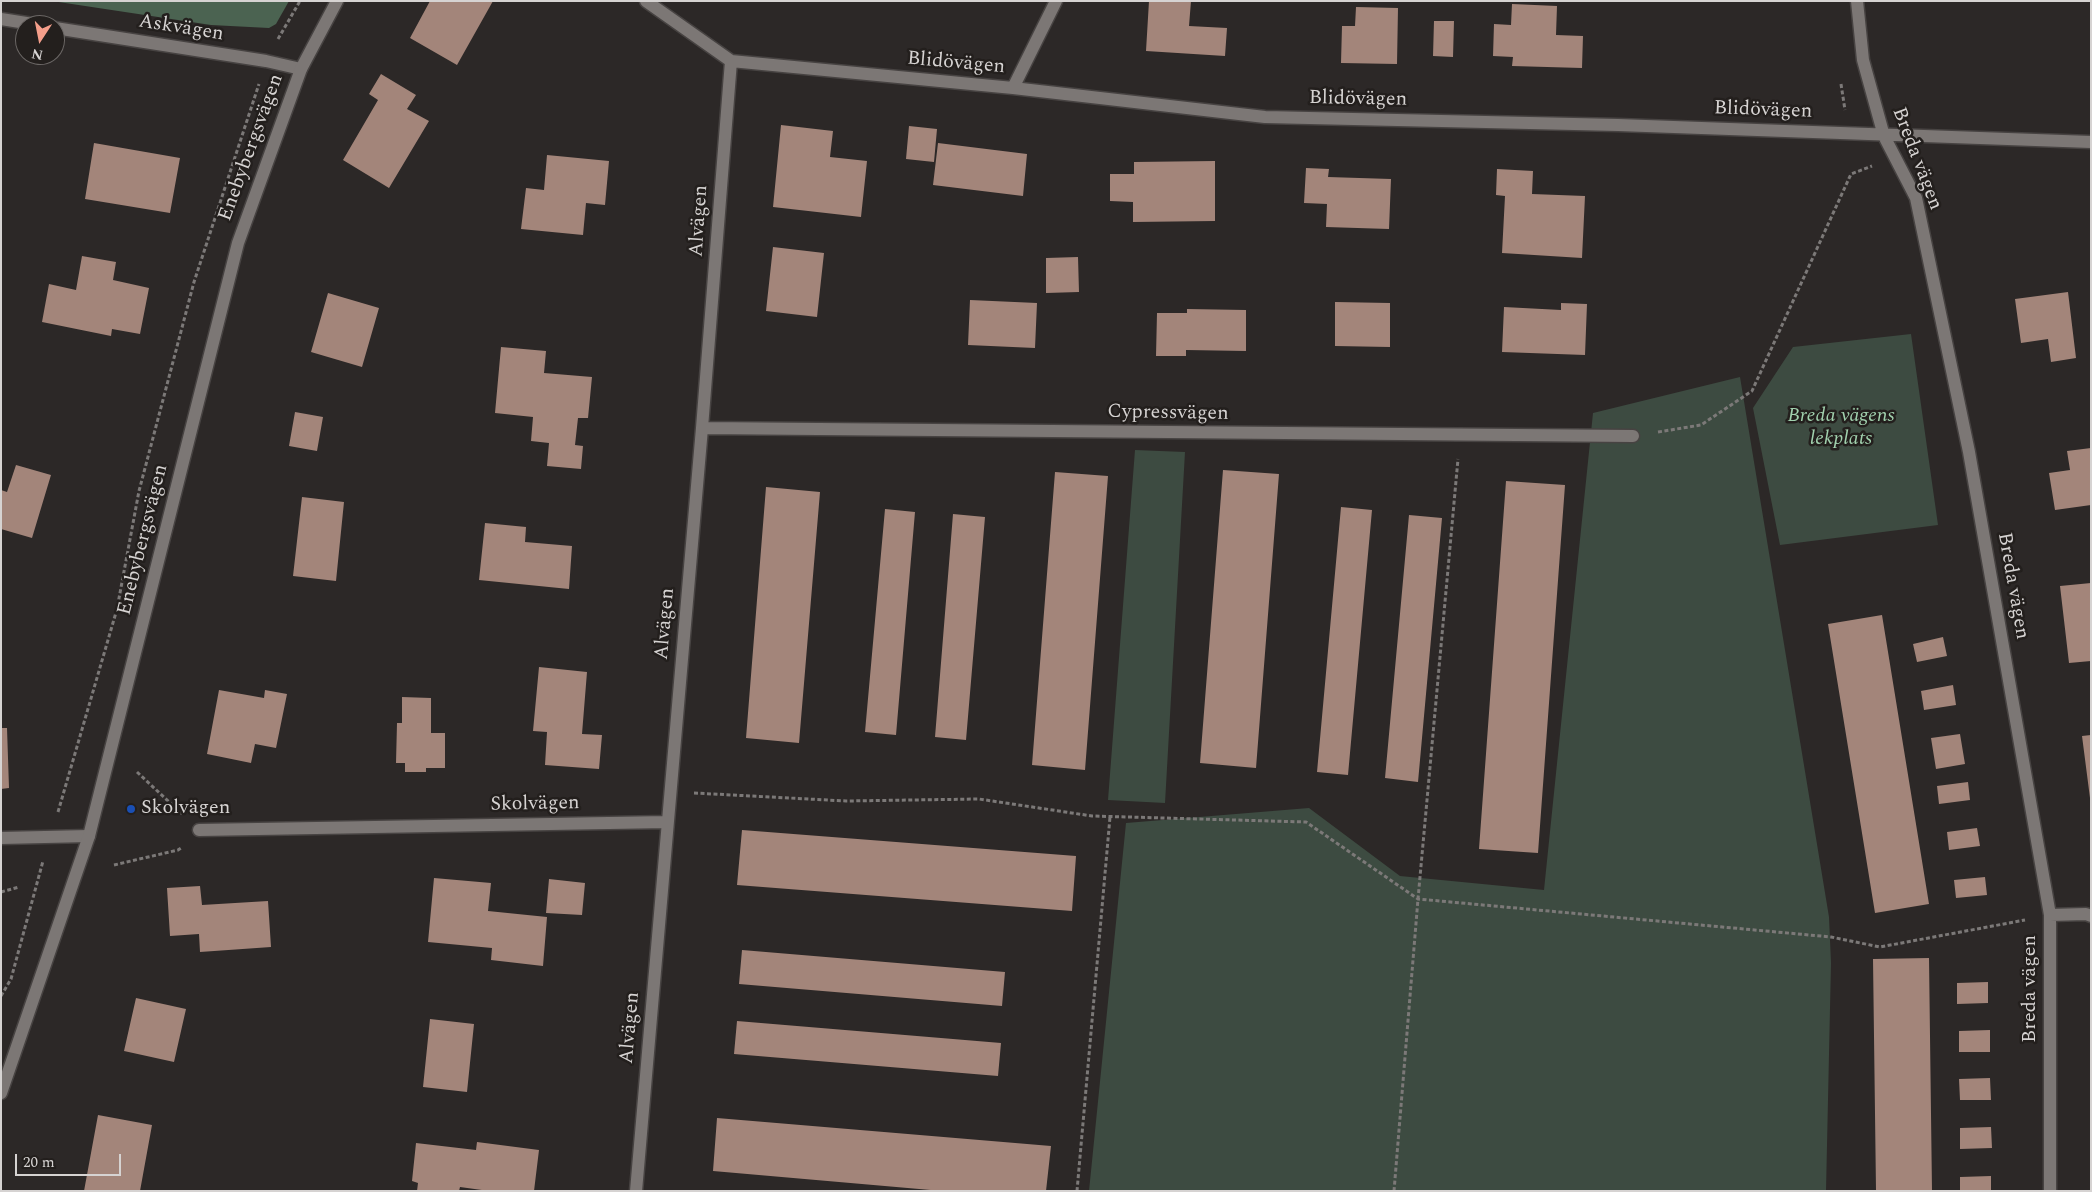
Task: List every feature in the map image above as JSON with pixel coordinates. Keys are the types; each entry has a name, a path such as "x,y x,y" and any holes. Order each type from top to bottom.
{"street":[{"name":"Enebybergsvägen","path":"1,1093 89,836 238,244 301,69 337,1"},
{"name":"Blidövägen","path":"646,1 731,61 1013,88 1265,117 1618,125 2091,142"},
{"path":"1013,88 1056,1"},
{"name":"Breda vägen","path":"1856,1 1864,60 1884,136 1916,198 1970,452 2050,915 2050,1191"},
{"path":"1,19 15,21"},
{"name":"Askvägen","path":"65,30 266,61 301,69"},
{"name":"Alvägen","path":"636,1191 702,428 731,61"},
{"name":"Cypressvägen","path":"702,428 1633,436"},
{"name":"Skolvägen","path":"199,830 667,822"},
{"path":"1,838 89,836"},
{"path":"2050,915 2086,914 2091,916"}],"path":[{"path":"1,996 11,979 50,836 117,609 139,491 194,282 266,61 300,1"},
{"path":"1633,436 1701,426 1752,391 1851,174 1894,156"},
{"path":"1394,1191 1418,899 1461,434"},
{"path":"114,865 178,850 199,830 137,772"},
{"path":"670,791 846,801 979,799 1092,816 1306,822 1418,899 1831,937 1880,946 2050,915"},
{"path":"1077,1191 1110,817"},
{"path":"1,892 19,887"}],"green space":[{"path":"52,1 289,1 276,24 269,28 211,25"},
{"name":"Breda vägens lekplats","path":"1911,334 1938,525 1780,545 1753,408 1793,347"},
{"path":"1740,377 1829,917 1831,963 1826,1191 1089,1191 1126,823 1309,808 1400,876 1544,890 1593,413"},
{"path":"1135,450 1185,452 1165,803 1108,800"}],"building":[{"path":"430,1 493,1 457,65 410,38"},
{"path":"1149,1 1191,1 1189,26 1227,28 1225,56 1146,51"},
{"path":"1512,4 1557,6 1556,35 1583,36 1582,68 1512,66 1513,57 1493,56 1494,24 1511,25"},
{"path":"1356,7 1398,8 1397,64 1341,63 1342,26 1355,26"},
{"path":"1434,21 1454,21 1453,57 1433,56"},
{"path":"381,74 416,95 407,109 429,121 389,188 343,160 378,100 369,94"},
{"path":"781,125 833,131 830,157 867,161 861,217 773,207"},
{"path":"909,126 937,129 934,162 906,159"},
{"path":"94,143 180,158 170,213 85,199"},
{"path":"938,143 1027,154 1023,196 933,185"},
{"path":"547,155 609,161 605,205 586,203 583,235 521,229 526,188 544,190"},
{"path":"1215,161 1215,221 1133,222 1133,202 1110,201 1110,174 1134,174 1134,162"},
{"path":"1306,168 1329,169 1328,177 1391,179 1389,229 1326,227 1327,204 1304,203"},
{"path":"1497,169 1533,171 1532,194 1585,196 1582,258 1502,253 1505,196 1496,195"},
{"path":"773,247 824,253 817,317 766,311"},
{"path":"82,256 116,262 113,280 149,288 140,334 112,329 111,336 42,322 49,284 76,290"},
{"path":"1078,257 1079,292 1046,293 1046,258"},
{"path":"2068,292 2076,358 2051,362 2048,339 2021,343 2015,299"},
{"path":"328,293 379,308 362,367 311,352"},
{"path":"970,300 1037,303 1035,348 968,345"},
{"path":"1335,302 1390,303 1390,347 1335,346"},
{"path":"1561,303 1587,304 1585,355 1502,352 1504,307 1561,310"},
{"path":"1187,309 1246,310 1246,351 1186,350 1186,356 1156,356 1157,313 1187,313"},
{"path":"501,347 546,351 544,373 592,377 588,418 578,418 575,445 583,446 581,469 547,466 549,443 531,441 533,417 495,413"},
{"path":"295,412 323,417 317,451 289,446"},
{"path":"2091,448 2091,505 2055,510 2049,473 2070,470 2067,451"},
{"path":"16,465 51,475 32,538 1,529 1,490 7,492"},
{"path":"1223,470 1279,474 1256,768 1200,763"},
{"path":"1055,472 1108,476 1085,770 1032,765"},
{"path":"1506,481 1565,485 1538,853 1479,849"},
{"path":"766,487 820,492 799,743 746,738"},
{"path":"302,497 344,502 336,581 293,576"},
{"path":"1341,507 1372,510 1348,775 1317,772"},
{"path":"885,509 915,512 896,735 865,732"},
{"path":"953,514 985,517 966,740 935,737"},
{"path":"1409,515 1442,518 1418,782 1385,778"},
{"path":"485,523 526,527 525,542 572,546 569,589 479,580"},
{"path":"2091,583 2091,661 2069,663 2060,586"},
{"path":"1882,615 1929,904 1875,913 1828,624"},
{"path":"1943,637 1947,656 1917,662 1913,644"},
{"path":"539,667 587,672 582,734 602,735 599,769 545,765 547,732 533,731"},
{"path":"1953,685 1956,705 1924,710 1921,691"},
{"path":"219,690 264,698 265,690 287,694 276,748 255,744 251,763 207,754"},
{"path":"402,697 431,698 431,733 445,733 445,768 426,768 426,772 405,772 405,763 396,763 397,723 402,723"},
{"path":"1,728 7,728 9,788 1,789"},
{"path":"1960,734 1965,764 1936,769 1931,738"},
{"path":"2091,735 2091,798 2090,798 2082,736"},
{"path":"1968,782 1970,800 1939,804 1937,786"},
{"path":"1977,828 1980,846 1949,850 1947,832"},
{"path":"742,830 1076,856 1072,911 737,885"},
{"path":"1985,877 1987,895 1956,898 1954,880"},
{"path":"434,878 491,883 488,911 547,917 543,966 491,960 492,948 428,942"},
{"path":"549,879 585,883 582,915 546,913"},
{"path":"200,886 202,905 268,901 271,947 200,952 199,934 170,936 167,888"},
{"path":"742,950 1005,972 1002,1006 739,984"},
{"path":"1929,958 1932,1191 1876,1191 1873,959"},
{"path":"1988,982 1988,1003 1957,1004 1957,983"},
{"path":"136,998 186,1009 174,1062 124,1051"},
{"path":"430,1019 474,1024 467,1092 423,1087"},
{"path":"737,1021 1001,1043 998,1076 734,1054"},
{"path":"1990,1030 1990,1052 1959,1052 1959,1031"},
{"path":"1990,1078 1991,1100 1960,1100 1959,1079"},
{"path":"98,1115 152,1125 140,1191 84,1191"},
{"path":"717,1118 1051,1146 1046,1191 942,1191 713,1171"},
{"path":"1991,1127 1992,1148 1960,1149 1960,1128"},
{"path":"477,1142 539,1150 534,1191 489,1191 460,1187 459,1191 417,1191 418,1183 412,1181 416,1143 476,1150"},
{"path":"1991,1176 1991,1191 1960,1191 1960,1177"}],"place":[{"name":"Skolvägen","path":"131,809"}]}
